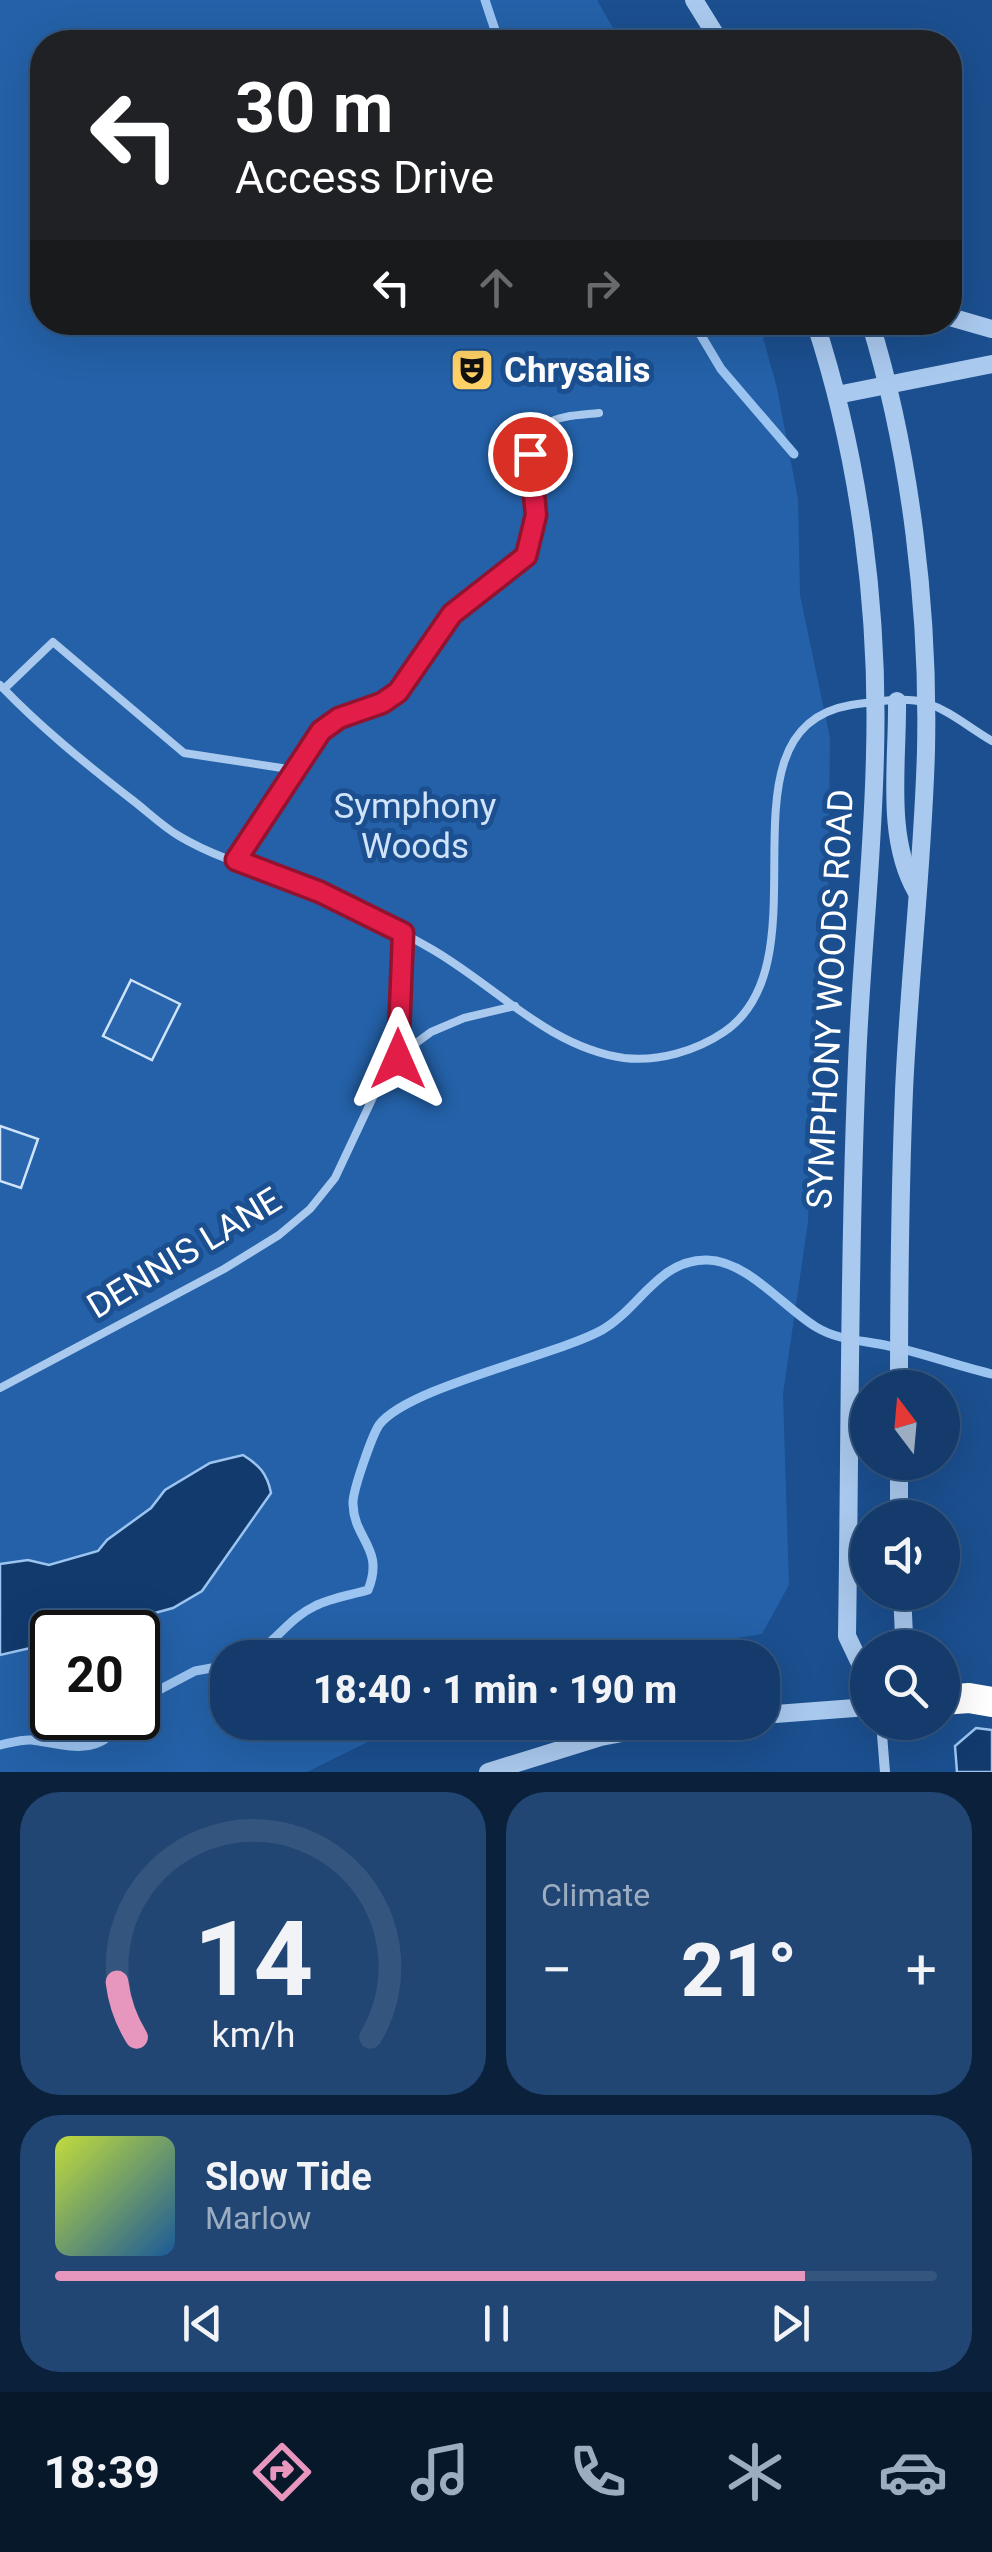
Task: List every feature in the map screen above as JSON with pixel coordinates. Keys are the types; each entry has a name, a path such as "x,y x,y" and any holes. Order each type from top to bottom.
{"highway":[{"path":"960,1699 992,1702"}],"street":[{"path":"694,0 713,30"},
{"path":"962,320 992,329"},
{"name":"SYMPHONY WOODS ROAD","path":"819,335 837,395 869,600 875,702 849,1298 850,1642"},
{"path":"874,335 887,385 917,570 926,702 924,802 904,1092 899,1370"},
{"path":"837,395 992,364"},
{"path":"898,701 898,834 903,868 916,892"},
{"path":"780,1713 850,1708"},
{"path":"488,1772 590,1740"},
{"path":"882,1740 885,1772"}],"lane":[{"path":"236,860 321,731 339,718 382,703 398,692 452,614 526,556 536,515 530,473 536,435 546,424 560,419 599,413"},
{"path":"295,770 184,753 53,642 2,687 110,783 179,836 320,892 403,933 577,1044 624,1058 654,1058 682,1052 727,1030 741,1017 764,980 776,913 776,794 788,750 815,720 844,707 875,702 926,702 992,741"},
{"path":"398,1059 403,933"},
{"name":"DENNIS LANE","path":"0,1388 224,1270 280,1235 310,1209 334,1178 383,1076 398,1059 431,1032 464,1018 515,1006"}],"green space":[{"name":"Symphony Woods","path":"0,0 597,0 614,30 30,30 30,335 762,335 777,388 798,499 800,595 830,738 828,914 817,1029 808,1222 783,1394 789,1585 762,1634 724,1640 210,1640 210,1740 372,1740 307,1772 0,1772"}],"shaded area":[{"path":"243,1455 261,1470 271,1493 202,1591 160,1612 30,1610 30,1648 0,1655 0,1564 28,1560 49,1565 98,1551 151,1508 165,1490 210,1463"},
{"path":"976,1728 992,1730 992,1772 957,1772 955,1746"}],"building":[{"path":"131,980 180,1004 152,1060 103,1036"},
{"path":"0,1126 38,1139 21,1188 0,1181"}],"waterway":[{"path":"485,0 495,30"},
{"path":"701,335 721,369 794,454"},
{"path":"272,1640 305,1612 327,1601 368,1590 373,1564 353,1504 363,1464 379,1425 395,1411 449,1385 602,1330 662,1276 690,1262 707,1260 737,1268 816,1327 834,1335 992,1374"},
{"path":"160,1689 195,1671 210,1668"},
{"path":"0,1745 28,1740 84,1746 103,1740"}],"place":[{"name":"Chrysalis","path":"472,370"}],"route":[{"path":"398,1059 403,933 320,892 236,860 321,731 339,718 382,703 398,692 413,676 452,614 526,556 536,515 530,454"}]}
